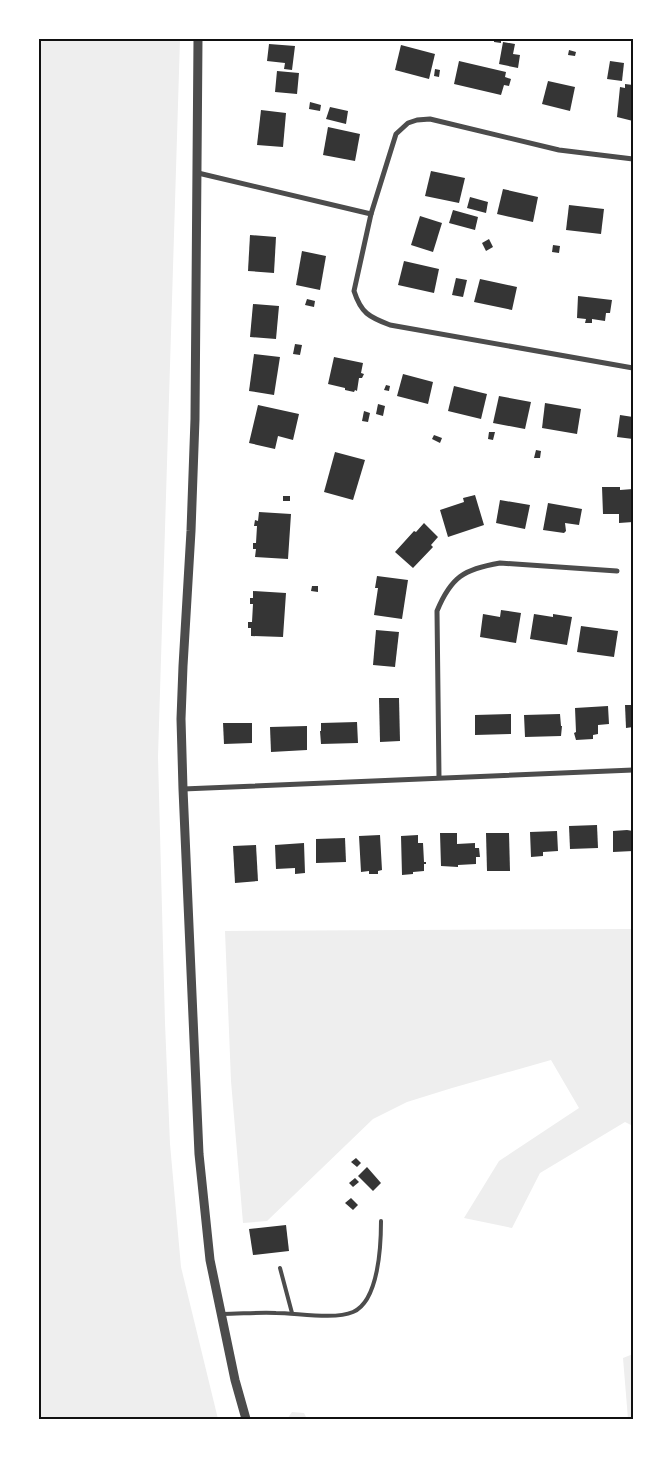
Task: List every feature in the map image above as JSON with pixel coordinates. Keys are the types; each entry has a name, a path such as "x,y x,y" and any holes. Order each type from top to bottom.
{"street":[{"path":"198,39 195,419 181,719 183,789 199,1154 210,1260 220,1314 246,1419"},
{"path":"633,160 559,150 430,119 416,120 408,123 396,134 371,214 354,291 357,302 363,310 372,318 390,325 633,368"},
{"path":"198,173 371,214"},
{"path":"439,777 437,612 444,594 454,581 467,572 482,566 500,563 617,571"},
{"path":"183,789 633,770"}],"lane":[{"path":"220,1314 327,1316 353,1312 366,1301 375,1279 380,1257 381,1221"},
{"path":"280,1268 292,1314"}],"shaded area":[{"path":"39,39 180,39 158,757 165,1023 170,1144 181,1267 218,1419 39,1419"},
{"path":"633,929 633,1126 625,1122 540,1173 512,1228 464,1218 499,1161 579,1108 551,1060 407,1102 373,1119 267,1221 243,1223 231,1081 225,931"},
{"path":"633,1354 633,1419 628,1419 623,1358"},
{"path":"292,1412 304,1413 307,1419 287,1419"}],"building":[{"path":"494,39 501,39 501,43 494,42"},
{"path":"503,42 515,44 513,54 520,55 518,68 499,64"},
{"path":"269,44 295,46 292,70 284,69 285,63 267,61"},
{"path":"401,45 435,54 429,79 395,70"},
{"path":"569,50 576,52 575,56 568,55"},
{"path":"459,61 506,72 505,77 511,79 509,86 504,85 501,95 454,84"},
{"path":"610,61 624,63 622,81 607,79"},
{"path":"435,69 440,70 439,77 434,76"},
{"path":"277,71 299,73 297,94 275,92"},
{"path":"548,81 575,87 570,111 542,104"},
{"path":"625,84 633,85 633,121 617,117 620,87 625,88"},
{"path":"310,102 321,105 320,111 309,109"},
{"path":"330,107 348,111 346,124 326,119"},
{"path":"261,110 286,113 283,147 257,145"},
{"path":"328,127 360,134 355,161 323,155"},
{"path":"431,171 465,178 459,203 425,196"},
{"path":"503,189 538,197 533,222 497,214"},
{"path":"470,197 488,202 486,213 467,208"},
{"path":"569,205 604,209 601,234 566,230"},
{"path":"453,210 478,217 475,230 449,223"},
{"path":"420,216 442,223 433,252 411,245"},
{"path":"250,235 276,237 274,273 248,271"},
{"path":"489,239 493,247 486,251 482,243"},
{"path":"553,245 560,246 559,253 552,252"},
{"path":"302,251 326,256 320,290 296,285"},
{"path":"404,261 439,269 434,293 398,285"},
{"path":"456,278 467,280 463,297 452,295"},
{"path":"480,279 517,287 512,310 474,302"},
{"path":"578,296 612,300 610,313 606,313 605,321 592,319 592,323 585,323 586,319 577,318"},
{"path":"307,299 315,301 314,307 305,305"},
{"path":"253,304 279,306 276,339 250,337"},
{"path":"295,344 302,345 300,355 293,354"},
{"path":"254,354 280,357 274,395 249,391"},
{"path":"334,357 363,363 361,373 364,374 362,378 359,378 357,391 345,390 345,388 328,384"},
{"path":"403,374 433,382 428,404 397,396"},
{"path":"386,385 390,386 389,391 384,390"},
{"path":"454,386 487,394 481,419 448,411"},
{"path":"499,396 531,402 525,429 493,423"},
{"path":"545,403 581,409 577,434 542,428"},
{"path":"378,404 385,406 383,416 376,414"},
{"path":"258,405 299,414 293,440 278,436 275,449 249,443"},
{"path":"364,411 370,413 368,422 362,421"},
{"path":"620,415 633,417 633,439 617,437"},
{"path":"489,432 495,432 493,440 488,439"},
{"path":"434,435 442,438 440,443 432,439"},
{"path":"536,450 541,451 540,458 534,458"},
{"path":"335,452 365,460 353,500 324,492"},
{"path":"602,487 620,487 620,490 633,489 633,522 619,523 619,514 603,514"},
{"path":"475,495 484,525 448,537 440,510 464,502 463,498"},
{"path":"283,496 290,496 290,501 283,501"},
{"path":"500,500 530,505 525,529 496,523"},
{"path":"548,503 582,509 579,525 565,523 566,531 564,533 543,530"},
{"path":"259,512 291,514 288,559 255,557 256,549 253,549 253,543 256,543 257,526 254,526 255,520 258,521"},
{"path":"424,523 438,537 431,545 433,547 413,568 395,552"},
{"path":"377,576 408,580 402,619 374,615 378,588 375,588"},
{"path":"312,586 318,586 318,592 311,591"},
{"path":"253,591 286,593 283,637 251,636 251,628 248,628 248,622 252,622 253,604 250,604 250,598 253,598"},
{"path":"501,610 521,613 516,643 480,637 483,614 500,617"},
{"path":"534,614 572,617 567,645 530,639"},
{"path":"581,626 618,631 614,657 577,652"},
{"path":"376,630 399,632 395,667 373,665"},
{"path":"379,698 399,698 400,741 380,742"},
{"path":"625,705 633,705 633,727 626,728"},
{"path":"608,706 609,724 598,725 598,734 593,735 593,739 576,740 574,733 576,732 575,708"},
{"path":"511,714 511,734 475,735 475,715"},
{"path":"560,714 561,736 525,737 524,715"},
{"path":"357,722 358,743 321,744 321,723"},
{"path":"223,723 252,723 252,743 224,744"},
{"path":"307,726 307,750 271,752 270,727"},
{"path":"597,825 598,848 570,849 569,826"},
{"path":"557,831 558,851 543,852 543,856 531,857 530,832"},
{"path":"613,831 633,831 633,851 613,852"},
{"path":"440,833 457,833 457,844 475,843 475,848 479,848 480,857 476,857 476,864 458,865 458,867 441,866"},
{"path":"486,833 509,833 510,871 487,871"},
{"path":"380,835 382,870 378,871 378,874 369,874 369,871 361,872 359,836"},
{"path":"418,835 418,843 423,843 424,862 426,862 424,864 424,871 402,875 401,836"},
{"path":"345,838 346,862 316,863 316,839"},
{"path":"304,843 305,873 295,874 295,868 276,869 275,845"},
{"path":"256,845 258,881 235,883 233,846"},
{"path":"356,1158 361,1163 357,1167 351,1162"},
{"path":"367,1167 381,1183 373,1191 358,1176"},
{"path":"355,1178 359,1182 353,1187 349,1183"},
{"path":"351,1198 358,1205 353,1210 345,1203"},
{"path":"286,1225 289,1251 253,1255 249,1229"}]}
